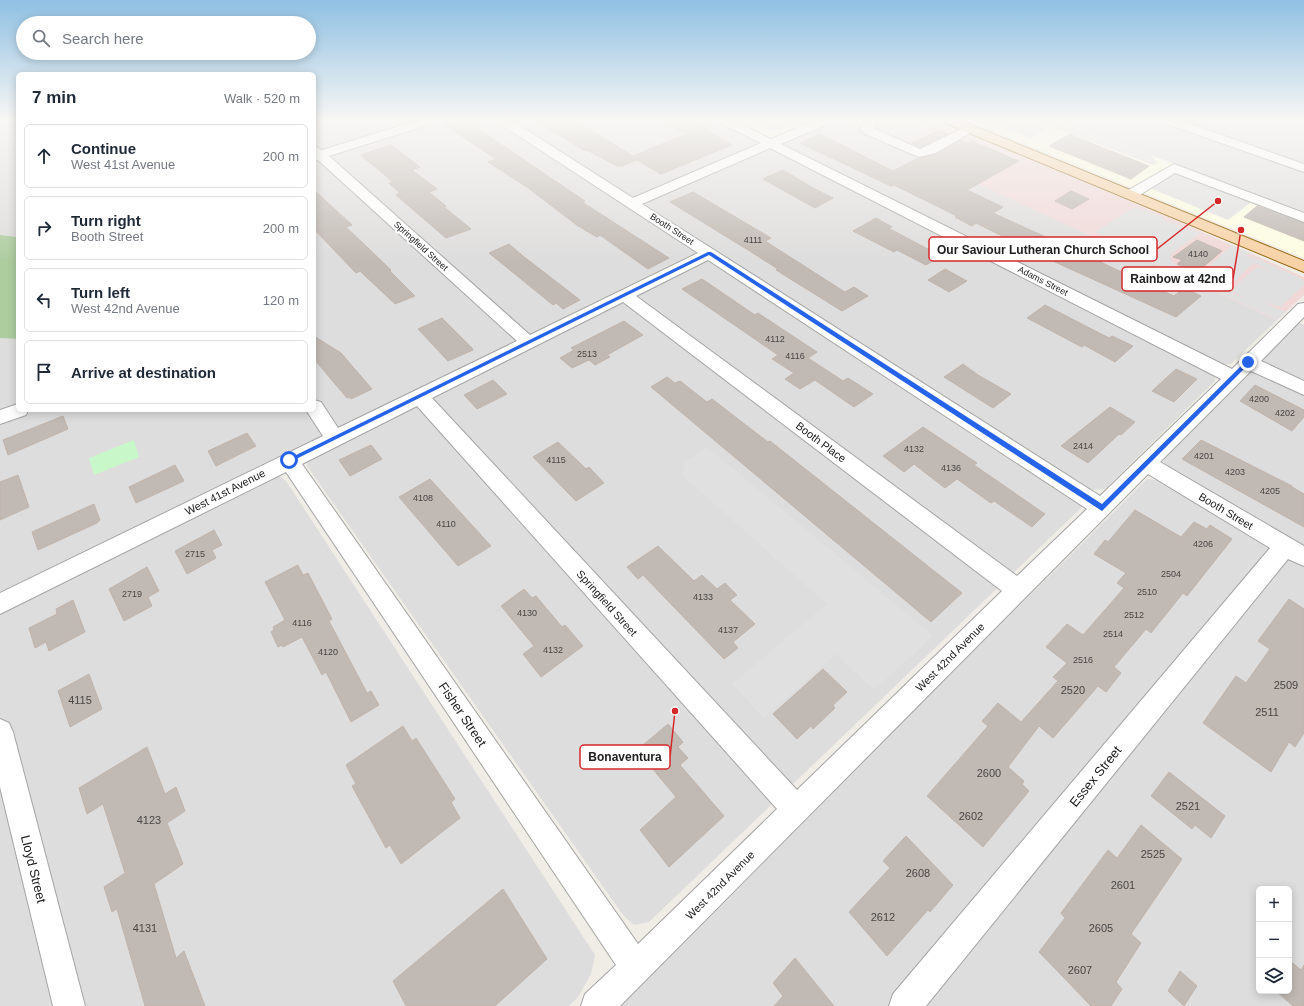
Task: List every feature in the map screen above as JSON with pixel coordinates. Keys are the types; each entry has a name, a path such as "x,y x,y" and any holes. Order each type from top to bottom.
{"main road":[{"path":"1062,167 1304,267"}],"street":[{"name":"Springfield Street","path":"331,167 528,342"},
{"name":"Booth Street","path":"576,167 1102,508"},
{"path":"632,203 716,167"},
{"name":"Adams Street","path":"824,167 1240,370 1304,389"},
{"path":"1130,195 1174,168 1304,218"},
{"name":"West 41st Avenue","path":"0,604 334,437 710,253"},
{"name":"Booth Place","path":"624,295 1018,590"},
{"name":"West 42nd Avenue","path":"597,1006 1304,308"},
{"name":"Springfield Street","path":"419,396 796,810"},
{"path":"316,410 334,437"},
{"path":"0,417 16,411"},
{"name":"Fisher Street","path":"289,460 636,968"},
{"name":"Booth Street","path":"1147,464 1294,551"},
{"name":"Essex Street","path":"905,1006 1294,551"},
{"name":"Lloyd Street","path":"0,732 69,1006"}],"shaded area":[{"path":"0,167 16,167 16,237 0,235"},
{"path":"316,167 567,167 696,250 694,254 0,594 0,338 16,339 16,412 316,412"},
{"path":"583,167 707,167 640,196 633,197 627,195"},
{"path":"726,167 811,167 1214,375 1215,381 1105,489 1091,490 644,207 647,201"},
{"path":"828,167 943,167 1277,320 1231,364 1220,364"},
{"path":"942,167 1047,167 1184,224 1304,277 1304,295 1277,320"},
{"path":"1082,167 1181,167 1304,214 1304,258"},
{"path":"1182,167 1304,167 1304,214"},
{"path":"1176,170 1254,200 1228,220 1152,189"},
{"path":"1134,207 1161,216 1161,218 1182,227 1202,233 1195,236 1170,255 1172,256 1170,258 1172,262 1176,265 1191,271 1202,271 1231,247 1229,244 1254,255 1246,254 1247,257 1258,259 1298,277 1304,281 1304,285 1280,307 1265,302 1282,311 1287,311 1276,321 1274,318 1106,242 1109,239 1095,232","holes":["1254,263 1271,271 1257,267 1231,290 1242,297 1225,290"]},
{"path":"704,260 710,260 1083,506 649,922 634,925 623,915 307,466 308,459"},
{"path":"1298,322 1304,325 1304,384 1261,361"},
{"path":"1255,373 1304,394 1304,551 1163,466 1164,459 1250,374"},
{"path":"707,447 933,636 874,690 836,654 764,718 732,684 827,604 683,476 684,463"},
{"path":"278,475 286,481 595,955 591,974 578,997 569,1006 0,1006 0,611"},
{"path":"1147,479 1157,480 1166,484 1304,566 1304,1006 616,1006"}],"green space":[{"path":"0,235 16,237 16,339 0,338"},
{"path":"134,440 139,457 94,475 89,458"}],"building":[{"path":"375,167 420,167 412,170 437,189 429,192 446,206 444,207 471,229 446,238 396,195 400,193 389,183 393,182"},
{"path":"496,167 535,167 585,201 582,202 669,258 648,269 600,235 597,237 578,226 527,187"},
{"path":"649,167 678,167 661,174"},
{"path":"851,167 885,167 893,171 901,167 1008,167 967,190 1003,207 993,213 1072,249 1074,248 1092,256 1090,257 1134,278 1174,296 1184,288 1201,296 1176,317 1044,257 976,223 972,226 955,217 957,216 894,185 891,186"},
{"path":"1101,167 1148,167 1131,179"},
{"path":"783,170 833,198 815,208 763,179"},
{"path":"1071,191 1089,199 1072,209 1055,201"},
{"path":"316,192 352,225 346,227 391,270 390,271 415,296 395,304 360,271 356,273 316,231"},
{"path":"693,192 771,238 765,241 845,292 854,287 868,296 842,311 776,270 778,269 670,202"},
{"path":"1257,206 1304,223 1304,241 1244,217"},
{"path":"876,218 892,227 888,228 941,256 926,265 897,250 894,252 853,231"},
{"path":"1197,240 1222,251 1196,273 1177,264 1182,260 1173,257"},
{"path":"509,244 580,300 563,309 556,303 553,305 489,253"},
{"path":"945,269 967,281 949,292 928,280"},
{"path":"702,279 755,315 758,313 817,352 808,358 843,381 848,378 873,394 854,407 815,380 800,389 785,379 794,373 772,359 778,355 682,289"},
{"path":"1045,305 1109,338 1112,336 1133,346 1115,362 1084,345 1082,347 1027,318"},
{"path":"442,318 473,350 448,361 418,329"},
{"path":"624,321 643,335 607,355 610,357 595,365 589,360 572,368 560,358 574,350 571,348"},
{"path":"316,337 341,353 372,389 351,399 349,397 347,398 316,361"},
{"path":"963,364 978,375 1011,394 993,408 944,377"},
{"path":"1176,369 1197,379 1174,402 1152,391"},
{"path":"667,377 675,383 680,381 707,402 712,399 768,442 770,441 962,593 931,622 651,387"},
{"path":"493,380 507,394 477,409 464,395"},
{"path":"1255,385 1304,410 1304,417 1292,431 1240,401"},
{"path":"1110,407 1135,422 1121,435 1119,434 1088,463 1061,446"},
{"path":"63,416 68,429 8,455 3,440"},
{"path":"923,427 977,463 974,465 1045,514 1032,527 994,501 991,503 957,479 945,488 914,464 904,472 883,456"},
{"path":"247,433 256,446 216,466 208,451"},
{"path":"1201,440 1292,486 1304,494 1304,527 1182,459"},
{"path":"558,442 586,469 589,467 604,483 576,501 533,457"},
{"path":"371,445 382,459 350,476 339,460"},
{"path":"175,465 184,481 136,503 129,487"},
{"path":"18,475 29,507 0,520 0,482"},
{"path":"430,479 491,546 458,566 399,497"},
{"path":"94,504 100,520 97,523 38,550 32,532"},
{"path":"1135,510 1181,537 1194,522 1207,529 1210,525 1232,539 1187,596 1183,593 1151,633 1146,629 1114,667 1121,673 1106,692 1098,686 1053,738 1039,726 1008,767 1024,781 1022,784 1029,791 983,847 927,796 988,726 982,721 998,703 1021,722 1058,681 1053,677 1067,663 1046,647 1067,624 1083,635 1124,588 1117,583 1126,573 1094,554 1105,540 1108,542"},
{"path":"214,530 222,545 212,550 216,558 187,574 175,551"},
{"path":"658,546 694,581 702,575 717,589 725,583 737,595 730,600 755,624 733,642 738,648 724,659 643,575 638,579 627,567"},
{"path":"298,565 303,575 308,573 332,619 329,621 367,693 371,691 379,705 351,722 326,672 322,675 302,637 283,647 282,645 278,647 271,632 274,630 273,627 285,620 265,582"},
{"path":"147,567 159,591 148,597 152,606 124,621 109,589"},
{"path":"524,589 532,598 536,596 562,627 565,625 583,646 541,677 523,654 534,646 501,606"},
{"path":"1289,599 1304,609 1304,733 1295,747 1289,742 1271,772 1203,723 1236,676 1246,683 1270,649 1258,641"},
{"path":"73,600 85,632 49,651 46,642 35,648 29,628 57,614 56,609"},
{"path":"823,669 847,692 833,705 835,708 813,729 811,726 797,739 773,714"},
{"path":"89,674 102,709 70,727 58,691"},
{"path":"668,724 683,742 678,747 688,758 680,765 724,816 669,867 640,830 676,797 637,750"},
{"path":"403,726 412,741 416,738 455,799 451,802 460,818 401,864 390,845 386,848 352,786 356,784 346,765"},
{"path":"147,747 165,794 176,787 185,811 167,823 183,864 154,884 176,958 184,951 205,1006 145,1006 117,909 112,912 104,887 125,873 103,804 87,814 79,788"},
{"path":"1169,772 1225,816 1211,838 1195,825 1192,829 1151,796"},
{"path":"1141,825 1182,859 1131,934 1141,943 1116,982 1122,989 1111,1006 1091,1006 1039,952 1065,918 1061,913 1108,850 1117,858"},
{"path":"906,836 953,885 930,912 928,910 887,956 849,912 890,868 883,861"},
{"path":"503,889 547,959 495,1006 406,1006 393,981"},
{"path":"795,958 834,1006 774,1006 783,996 773,983"},
{"path":"1292,962 1301,970 1304,965 1304,1006 1293,1006 1279,994 1292,994"},
{"path":"1180,971 1197,986 1184,1006 1168,991"}],"place":[{"name":"Our Saviour Lutheran Church School","path":"1218,201"},
{"name":"Rainbow at 42nd","path":"1241,230"},
{"name":"Bonaventura","path":"675,711"}],"route":[{"path":"289,460 710,253 1102,508 1248,362"}]}
